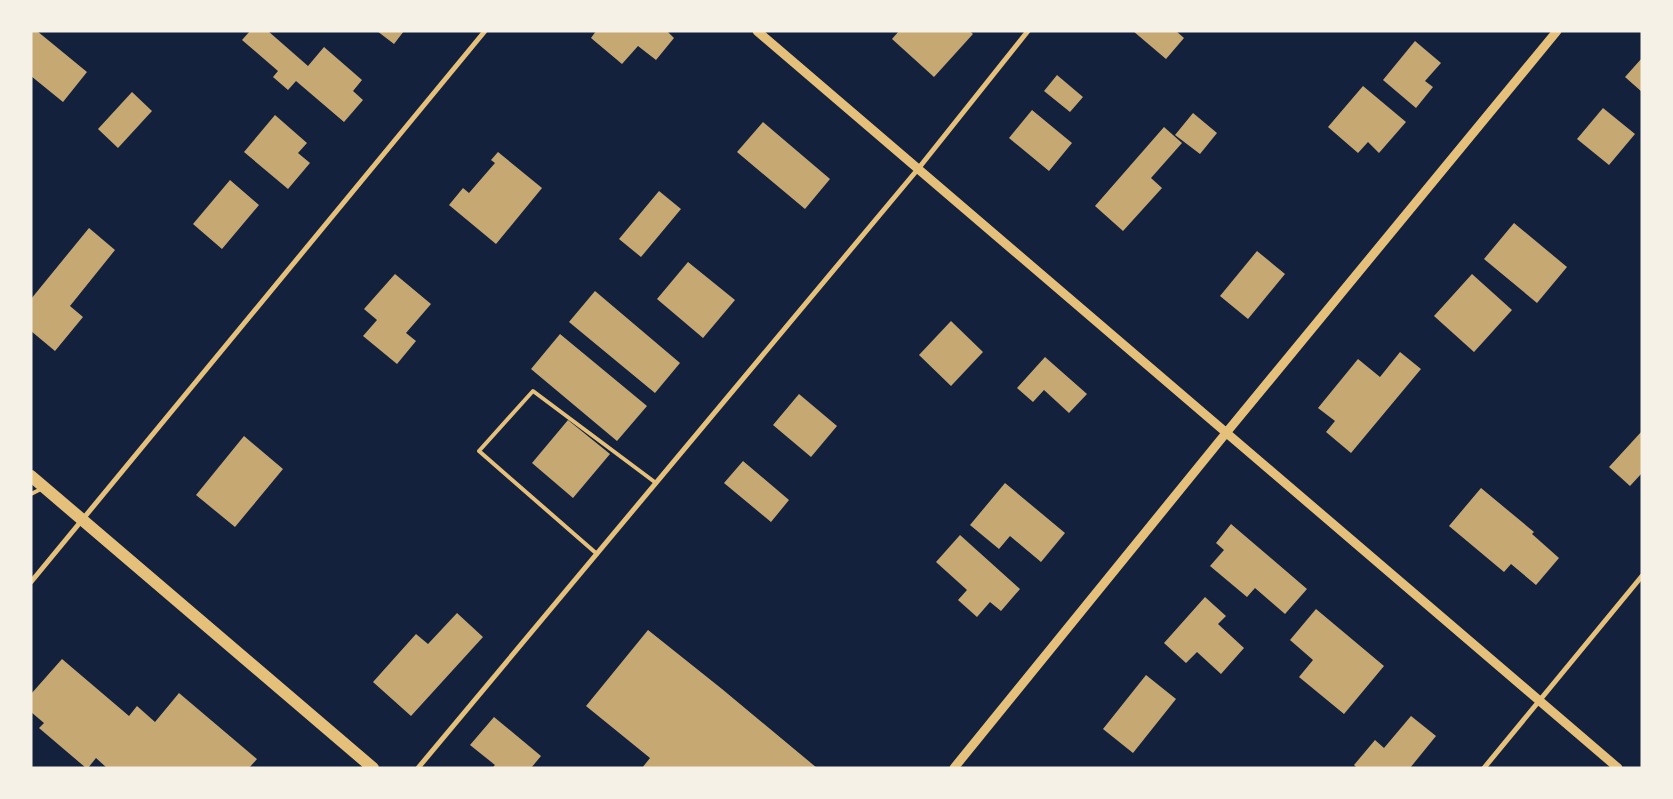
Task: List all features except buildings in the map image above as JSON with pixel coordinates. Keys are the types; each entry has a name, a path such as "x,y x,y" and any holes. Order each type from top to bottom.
{"main road":[{"path":"31,476 373,768"}],"street":[{"path":"31,581 485,31"},
{"path":"757,31 1618,768"},
{"path":"418,768 918,169 1028,31"},
{"path":"954,768 1226,433 1557,31"},
{"path":"1484,768 1642,576"}],"lane":[{"path":"596,554 479,451 533,391 656,483"},
{"path":"31,494 45,487"}]}
